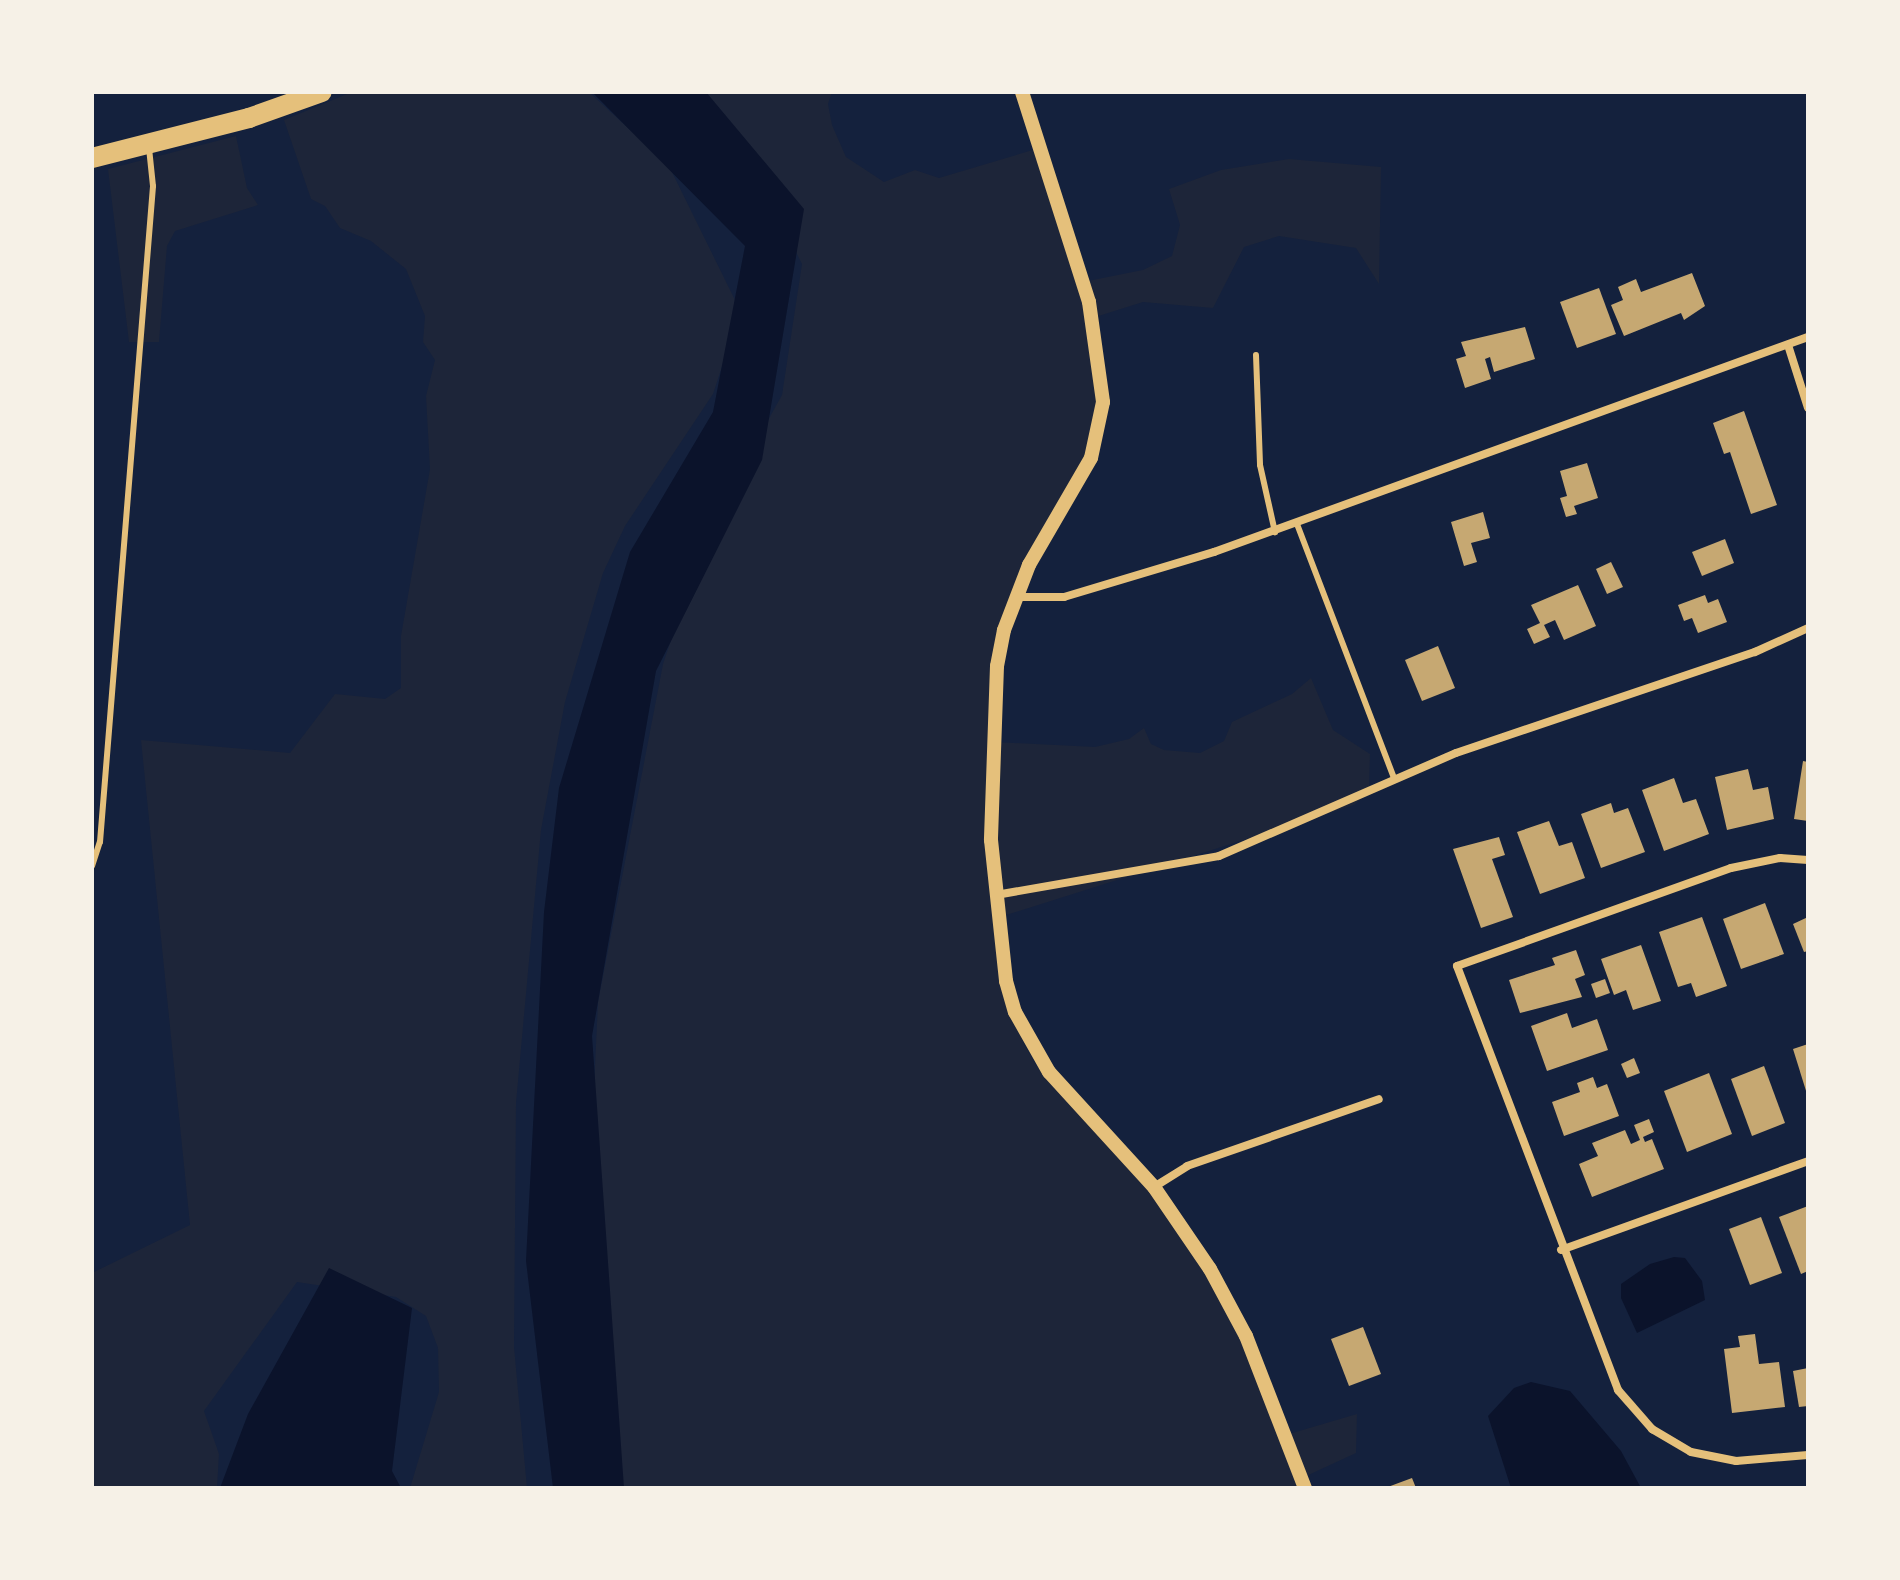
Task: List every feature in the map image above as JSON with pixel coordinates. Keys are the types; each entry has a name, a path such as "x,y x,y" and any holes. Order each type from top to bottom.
{"main road":[{"path":"92,158 322,92"}],"street":[{"path":"1022,92 1086,289 1103,402 1091,458 1016,597 1004,630 994,697 994,895 1006,981 1029,1043 1058,1082 1154,1187 1235,1314 1305,1488"},
{"path":"1016,597 1064,597 1275,532 1808,337"},
{"path":"1788,345 1808,408"},
{"path":"994,895 1219,856 1394,778 1755,652 1808,628"},
{"path":"1808,860 1780,858 1731,868 1457,966 1608,1371 1635,1412 1672,1444 1691,1452 1766,1462 1808,1455"},
{"path":"1154,1187 1187,1166 1379,1099"},
{"path":"1561,1250 1808,1161"}],"lane":[{"path":"92,866 100,842 153,186 149,143"},
{"path":"1256,355 1260,465 1275,532"},
{"path":"1297,524 1394,778"}],"shaded area":[{"path":"352,92 589,92 669,166 735,300 733,333 713,394 625,526 603,573 565,702 541,830 516,1103 514,1347 527,1488 410,1488 439,1392 438,1348 426,1316 396,1297 297,1282 204,1411 219,1454 217,1488 92,1488 92,1273 190,1225 141,740 290,753 335,694 385,699 401,688 401,636 430,469 426,396 435,360 423,342 425,316 406,269 371,241 340,228 325,206 311,199 284,120"},
{"path":"592,92 706,92 804,209 762,460 656,671 592,1036 624,1488 553,1488 526,1261 544,912 559,788 630,552 713,412 745,246"},
{"path":"693,92 832,92 828,104 832,125 846,157 884,182 915,170 939,178 1036,149 1083,282 1143,270 1172,256 1180,225 1169,189 1221,170 1289,159 1381,167 1379,284 1356,248 1279,236 1244,247 1213,308 1143,302 1089,319 1103,385 1091,456 1007,619 994,742 1095,747 1129,739 1144,728 1151,744 1164,750 1200,753 1224,741 1232,722 1292,694 1311,678 1333,730 1370,754 1369,792 1354,805 997,918 1011,1007 1024,1044 1036,1065 1149,1187 1223,1292 1289,1434 1357,1414 1356,1453 1302,1478 1304,1488 606,1488 589,1196 598,1002 663,664 709,526 782,395 802,264 754,169"},
{"path":"236,136 247,188 258,205 175,231 167,246 159,342 129,342 108,169"},
{"path":"1674,1257 1685,1258 1702,1281 1705,1300 1637,1333 1621,1298 1621,1284 1650,1264"},
{"path":"329,1268 412,1308 392,1471 401,1488 220,1488 248,1414"},
{"path":"1531,1382 1570,1391 1621,1451 1641,1488 1511,1488 1488,1416 1514,1388"}],"building":[{"path":"1692,273 1705,306 1684,320 1681,313 1624,336 1611,305 1623,300 1618,287 1636,279 1641,292"},
{"path":"1599,288 1616,334 1577,348 1560,302"},
{"path":"1525,327 1535,359 1494,372 1490,357 1485,359 1491,379 1465,388 1456,359 1466,356 1461,342"},
{"path":"1744,411 1777,505 1751,514 1730,452 1724,454 1713,423"},
{"path":"1587,463 1598,498 1574,506 1577,514 1566,517 1560,498 1567,496 1560,471"},
{"path":"1483,512 1490,538 1471,543 1477,562 1464,566 1451,522"},
{"path":"1725,539 1734,563 1702,576 1692,552"},
{"path":"1611,562 1623,587 1607,594 1596,569"},
{"path":"1578,585 1596,626 1564,640 1555,620 1544,625 1550,637 1534,644 1527,629 1540,623 1531,605"},
{"path":"1705,595 1708,603 1718,599 1727,622 1698,633 1692,618 1684,621 1678,605"},
{"path":"1438,646 1455,688 1422,701 1405,660"},
{"path":"1803,761 1808,762 1808,821 1794,819"},
{"path":"1748,769 1753,790 1768,787 1774,819 1727,830 1715,777"},
{"path":"1674,778 1683,803 1696,799 1709,834 1664,851 1642,790"},
{"path":"1611,803 1614,813 1628,808 1645,852 1601,868 1581,814"},
{"path":"1549,821 1559,846 1572,842 1585,878 1540,894 1517,832"},
{"path":"1499,837 1505,855 1492,859 1513,917 1481,928 1453,849"},
{"path":"1765,903 1784,954 1741,969 1723,919"},
{"path":"1702,917 1727,986 1696,997 1691,983 1678,987 1659,932"},
{"path":"1808,917 1808,951 1804,952 1793,924"},
{"path":"1641,945 1661,1001 1633,1010 1626,990 1614,995 1601,959"},
{"path":"1576,950 1585,975 1575,979 1582,997 1520,1013 1509,980 1555,965 1552,958"},
{"path":"1605,979 1610,993 1596,998 1591,984"},
{"path":"1567,1013 1572,1028 1597,1019 1608,1050 1547,1071 1531,1026"},
{"path":"1808,1044 1808,1094 1807,1094 1793,1049"},
{"path":"1634,1058 1640,1073 1627,1078 1621,1064"},
{"path":"1764,1066 1785,1123 1752,1136 1731,1079"},
{"path":"1709,1073 1732,1134 1687,1152 1664,1091"},
{"path":"1593,1077 1597,1088 1607,1084 1619,1116 1564,1136 1552,1102 1580,1092 1577,1083"},
{"path":"1649,1119 1654,1132 1643,1137 1645,1142 1652,1139 1664,1169 1592,1197 1579,1164 1598,1156 1592,1143 1625,1130 1631,1144 1640,1140 1634,1125"},
{"path":"1808,1206 1808,1271 1801,1274 1779,1217"},
{"path":"1761,1217 1782,1273 1750,1285 1729,1229"},
{"path":"1363,1327 1381,1374 1349,1386 1331,1339"},
{"path":"1755,1334 1759,1364 1779,1362 1785,1407 1732,1413 1724,1349 1740,1347 1738,1336"},
{"path":"1808,1368 1808,1406 1799,1407 1793,1371"},
{"path":"1412,1478 1416,1488 1385,1488"}]}
